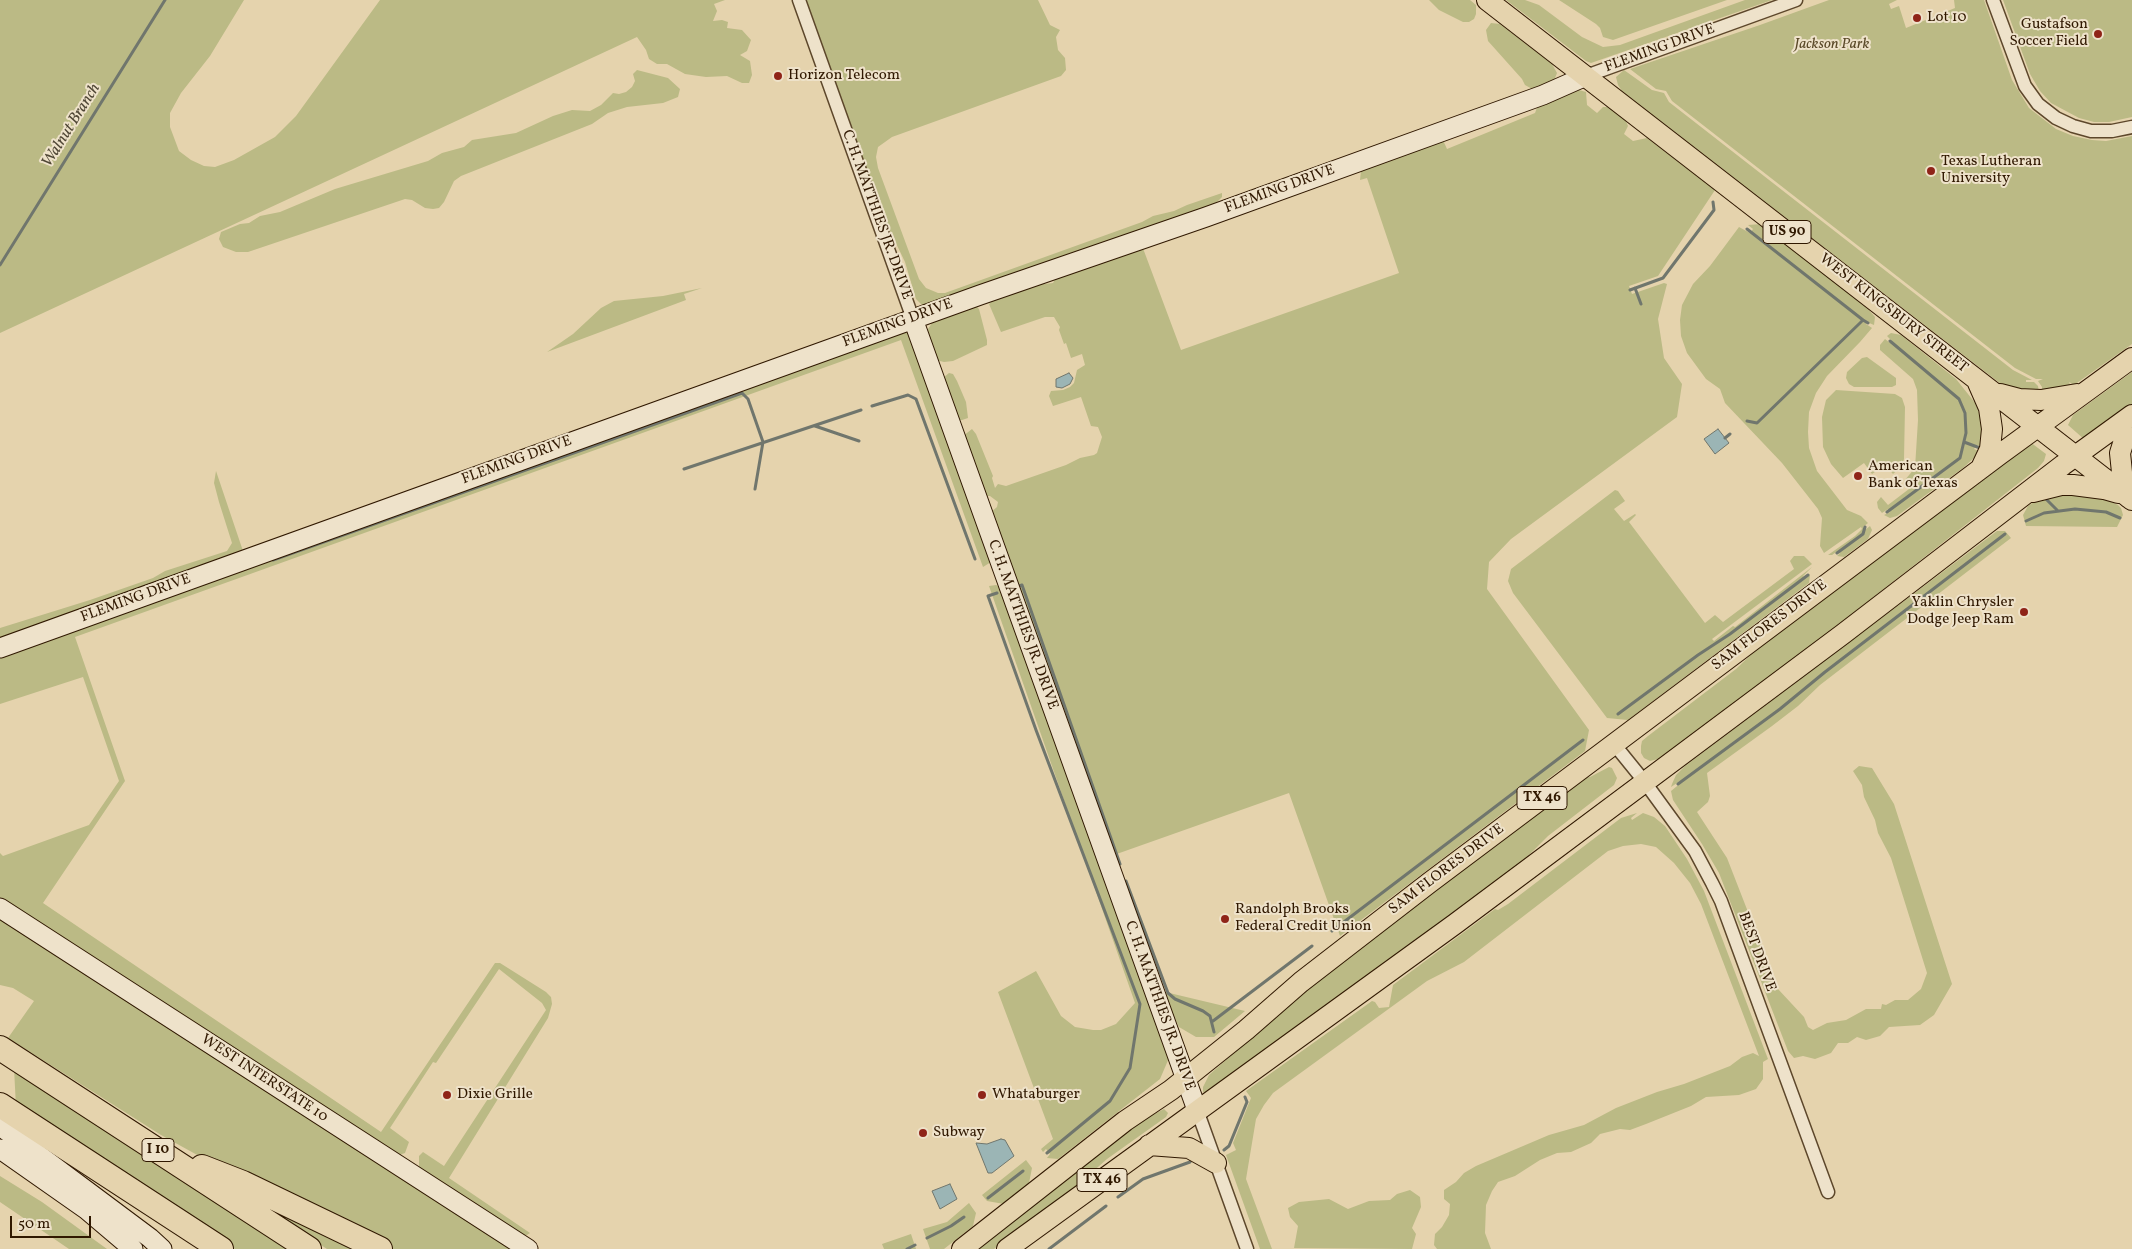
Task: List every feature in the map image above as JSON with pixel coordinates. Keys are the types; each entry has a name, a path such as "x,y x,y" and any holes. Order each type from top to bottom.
{"highway":[{"name":"I 10","path":"4,1050 309,1249"},
{"path":"0,1105 221,1249"},
{"path":"158,1150 243,1183 380,1249"}],"main road":[{"name":"WEST KINGSBURY STREET","path":"1487,0 2130,499"},
{"name":"SAM FLORES DRIVE","path":"962,1249 1125,1121 1186,1078 1246,1030 1301,982 1614,744 2132,358"},
{"path":"1976,379 1989,408 1992,429 1990,449 1978,471"},
{"path":"1994,393 2019,399 2041,400 2062,398 2086,391"},
{"path":"2130,499 2123,482 2120,453 2132,415"},
{"name":"TX 46","path":"1008,1249 1448,929 1843,634 2023,495 2132,415"},
{"path":"2023,495 2048,488 2073,485 2104,489 2130,499"},
{"path":"1149,1145 1189,1148 1216,1163"}],"street":[{"name":"C. H. MATTHIES JR. DRIVE","path":"799,0 1247,1249"},
{"name":"FLEMING DRIVE","path":"0,648 913,319 1206,217 1533,99 1586,76 1796,0"},
{"path":"1993,0 2025,86 2038,104 2056,118 2073,126 2091,131 2112,131 2132,127"},
{"name":"BEST DRIVE","path":"1614,744 1696,851 1721,902 1828,1192"},
{"name":"WEST INTERSTATE 10","path":"0,908 528,1249"},
{"path":"0,1126 150,1238 162,1249"},
{"path":"0,1149 87,1210 133,1249"}],"green space":[{"path":"0,0 244,0 210,56 181,93 170,113 170,127 179,151 191,160 204,166 215,167 234,160 275,137 296,116 380,0 725,0 714,4 717,11 713,21 722,20 728,22 727,28 742,30 751,40 747,51 740,55 750,61 752,75 749,83 742,83 727,76 706,77 685,74 667,64 657,64 649,59 646,50 637,37 0,333"},
{"path":"804,0 1038,0 1050,25 1060,30 1056,37 1058,50 1065,58 1066,70 1061,76 892,137 878,147 876,157 878,168 919,279 926,288 938,293 945,293 1142,222 1153,216 1174,211 1222,193 1222,197 1217,202 1219,205 923,306 916,299 905,262 881,212"},
{"path":"1429,0 1470,0 1476,5 1476,14 1474,19 1469,22 1463,22 1439,10"},
{"path":"1506,0 1525,0 1539,5 1582,37 1603,47 1620,45 1745,0 1772,0 1591,63"},
{"path":"1559,0 1727,0 1613,40 1603,37 1600,28 1596,24"},
{"name":"Texas Lutheran University","path":"1829,0 1897,0 1889,4 1891,9 1899,6 1906,28 1955,8 1954,0 1984,0 2012,80 2029,108 2056,129 2073,136 2106,141 2132,136 2132,344 2074,385 2069,382 2071,387 2042,392 2042,387 2038,381 2043,379 2036,379 2015,368 1672,101 1666,91 1656,89 1630,69"},
{"path":"2003,0 2132,0 2132,117 2109,122 2094,122 2079,118 2051,103 2040,91 2030,74"},
{"path":"1491,23 1500,24 1552,64 1557,73 1553,83 1534,90 1525,85 1522,79 1488,41 1486,30"},
{"path":"637,70 668,78 680,89 678,97 663,103 627,107 608,113 592,124 461,176 454,181 439,208 425,208 412,200 405,199 248,252 236,252 223,247 219,239 221,232 240,224 249,223 260,216 280,212 335,189 428,161 442,153 464,147 472,140 516,133 553,116 572,110 590,111 601,105 613,93 626,92 632,87 635,81 633,74"},
{"path":"1624,70 1652,90 1664,93 1669,102 2013,370 2032,380 2026,380 2026,382 2034,382 2038,386 2039,392 2013,389 2001,384 1622,91 1616,77"},
{"path":"1579,90 1586,92 1587,105 1597,113 1603,107 1608,107 1626,121 1628,126 1624,134 1633,141 1647,138 1715,190 1658,276 1629,286 1632,294 1664,283 1667,284 1658,319 1664,358 1682,384 1677,417 1511,539 1489,562 1487,589 1589,730 1585,751 1340,936 1289,793 1111,856 990,513 997,507 998,502 990,496 987,496 985,500 963,436 972,429 976,434 993,476 995,488 998,484 1006,486 1066,465 1080,458 1094,455 1097,453 1102,437 1098,427 1091,426 1081,397 1053,406 1049,396 1051,391 1070,387 1074,383 1077,370 1085,365 1082,354 1071,358 1059,330 1060,327 1054,317 1045,317 1001,332 989,304 1043,278 1044,284 1053,283 1058,273 1141,243 1181,350 1399,273 1367,178 1360,180 1361,171 1368,164 1442,138 1447,149 1535,113 1538,105"},
{"path":"1761,224 1868,309 1875,317 1874,325 1867,322 1866,324 1872,328 1827,376 1816,393 1809,412 1809,448 1817,471 1847,510 1861,516 1868,523 1863,527 1865,530 1870,526 1872,530 1868,539 1844,557 1837,556 1840,553 1839,550 1832,555 1828,555 1855,536 1862,529 1861,527 1824,553 1820,546 1822,518 1818,509 1782,463 1725,403 1720,389 1706,379 1687,353 1681,336 1680,320 1682,305 1693,284 1710,266 1739,227 1750,233 1753,229 1748,225"},
{"path":"702,288 684,294 686,300 547,352 573,334 601,308 614,301 663,296"},
{"path":"975,305 979,309 987,345 953,361 944,362 936,360 927,337 928,329 932,323 935,319"},
{"path":"905,332 910,334 991,562 983,567 901,340 75,637 125,781 43,903 381,1132 495,963 500,963 546,992 551,997 552,1004 548,1018 449,1178 530,1233 527,1235 523,1236 421,1174 419,1167 419,1156 423,1152 444,1166 546,1010 542,1003 499,969 436,1063 433,1062 390,1128 409,1142 405,1153 399,1155 0,900 0,853 3,856 89,825 119,781 83,677 0,704 0,653"},
{"path":"1891,333 1901,335 1956,379 1976,404 1984,426 1982,428 1981,447 1977,445 1974,449 1979,451 1976,456 1963,468 1897,516 1890,518 1884,515 1890,512 1888,509 1882,513 1878,508 1877,502 1881,497 1888,505 1909,489 1904,481 1915,468 1918,420 1917,390 1913,379 1880,350 1880,345 1885,339 1890,343 1892,341 1887,336"},
{"path":"1867,357 1896,378 1896,385 1892,387 1854,387 1849,384 1846,378 1847,372 1862,358"},
{"path":"2132,372 2132,407 2085,440 2068,425 2073,415"},
{"path":"949,373 953,374 966,402 968,418 958,420 943,378"},
{"path":"1836,390 1895,394 1902,398 1905,407 1904,459 1902,466 1893,474 1885,465 1872,474 1864,463 1843,478 1831,464 1823,447 1822,417 1826,400"},
{"path":"2030,442 2046,454 2044,461 2038,468 1811,646 1658,759 1650,761 1644,758 1641,753 1641,746 1642,741 1648,736 1736,669 1759,647"},
{"path":"216,471 244,554 0,643 0,628 90,600 153,578 165,571 227,551 232,543 214,483"},
{"path":"1615,490 1618,491 1625,501 1614,509 1624,521 1636,515 1629,522 1705,623 1715,615 1723,622 1794,569 1790,561 1794,556 1804,556 1812,564 1712,639 1714,641 1733,626 1735,627 1812,567 1803,576 1805,578 1810,575 1809,583 1628,720 1607,718 1513,593 1508,581 1511,569"},
{"path":"2070,492 2072,495 2095,495 2118,505 2123,515 2117,527 2026,526 2023,515 2028,506 2040,498"},
{"path":"1997,531 2005,531 2011,538 1820,685 1798,706 1707,773 1710,796 1708,802 1697,812 1727,858 1778,989 1804,1017 1808,1027 1813,1030 1827,1023 1846,1020 1866,1009 1881,1009 1882,1004 1886,1005 1895,1000 1908,1000 1921,989 1927,973 1891,858 1878,833 1875,820 1864,797 1862,785 1853,771 1859,766 1872,768 1894,804 1952,984 1934,1015 1920,1025 1889,1027 1880,1036 1866,1040 1857,1037 1848,1043 1838,1043 1831,1053 1815,1059 1803,1056 1794,1058 1788,1051 1719,873 1673,800 1671,791 1682,782 1680,781 1671,787 1672,784 1676,775 1685,766"},
{"path":"996,585 1002,588 1169,1058 1160,1079 1058,1159 1047,1158 1050,1154 1046,1149 1043,1152 1041,1149 1053,1139 998,992 1036,971 1061,1016 1075,1027 1093,1030 1101,1030 1116,1024 1135,1003 989,586"},
{"path":"1609,767 1612,768 1617,778 1614,785 1548,836 1518,866 1273,1047 1205,1093 1203,1092 1203,1087 1209,1075 1294,1000 1583,778 1590,777"},
{"path":"1637,813 1631,818 1632,820 1643,813 1654,817 1665,826 1687,859 1704,891 1768,1059 1763,1062 1763,1079 1756,1089 1739,1095 1706,1097 1691,1106 1646,1124 1630,1130 1620,1129 1600,1134 1591,1143 1571,1152 1557,1153 1540,1160 1515,1176 1498,1182 1492,1191 1486,1205 1485,1233 1491,1249 1437,1249 1434,1245 1435,1234 1449,1215 1450,1204 1444,1199 1444,1190 1456,1182 1464,1173 1476,1166 1549,1135 1584,1125 1616,1108 1730,1066 1742,1057 1753,1053 1759,1056 1701,904 1690,883 1674,863 1656,847 1641,844 1623,846 1608,851 1464,962 1427,981 1273,1093 1256,1119 1246,1179 1272,1249 1260,1249 1226,1155 1236,1150 1233,1143 1251,1098 1246,1091 1372,1001 1379,1008 1389,1007 1393,985 1495,909 1498,910 1508,904 1621,818"},
{"path":"0,918 514,1249 390,1249 219,1167 161,1135 8,1038 34,1001 13,988 0,985"},
{"path":"1161,991 1245,1011 1214,1037 1196,1037 1179,1027"},
{"path":"14,1068 290,1249 235,1249 16,1107"},
{"path":"1164,1109 1168,1113 1166,1117 1107,1159 1071,1191 994,1249 974,1249 1139,1122"},
{"path":"1026,1160 1032,1168 1029,1183 1004,1204 987,1201 982,1195"},
{"path":"0,1176 42,1202 107,1249 69,1249 0,1202"},
{"path":"1410,1190 1420,1197 1421,1207 1412,1228 1416,1234 1412,1249 1294,1248 1298,1226 1290,1217 1288,1208 1299,1202 1329,1199 1348,1209 1369,1201 1390,1200 1397,1194"},
{"path":"969,1203 976,1213 973,1226 944,1249 930,1249 923,1229 947,1222"},
{"path":"274,1204 367,1249 327,1249 271,1212"},
{"path":"911,1234 916,1249 884,1249 882,1244"}],"water":[{"path":"1069,373 1073,378 1070,384 1062,388 1056,387 1056,379"},
{"path":"1718,429 1729,443 1715,454 1704,439"},
{"path":"1001,1139 1005,1140 1014,1156 992,1173 988,1173 976,1143 987,1144"},
{"path":"950,1184 957,1199 940,1209 932,1191"}],"waterway":[{"name":"Walnut Branch","path":"0,265 165,0"},
{"path":"1630,290 1663,278 1714,210 1713,202"},
{"path":"1747,229 1863,320"},
{"path":"1635,288 1641,304"},
{"path":"1747,421 1757,423 1863,320 1868,323"},
{"path":"1887,512 1960,458 1966,433 1965,413 1959,399 1890,341"},
{"path":"273,560 742,393 748,399 763,442 755,489"},
{"path":"872,406 908,395 916,399 975,559"},
{"path":"684,469 861,410"},
{"path":"815,426 859,441"},
{"path":"1725,438 1730,434"},
{"path":"1964,442 1980,448"},
{"path":"2045,498 2057,510"},
{"path":"2026,521 2044,513 2075,509 2106,512 2120,518"},
{"path":"1837,553 1863,534 1865,527"},
{"path":"1678,784 1780,709 1825,672 2005,534"},
{"path":"1618,714 1698,655 1730,634 1808,575"},
{"path":"1019,586 1022,585 1120,864"},
{"path":"997,593 988,596 1036,730 1140,1004 1130,1068 1110,1101 1047,1153"},
{"path":"1332,931 1583,740"},
{"path":"1126,881 1168,993 1175,999 1210,1016 1214,1032"},
{"path":"1213,1021 1312,946"},
{"path":"1224,1150 1229,1146 1247,1102 1245,1097"},
{"path":"1118,1197 1143,1179 1190,1162"},
{"path":"988,1198 1023,1171"},
{"path":"1049,1249 1106,1206"},
{"path":"927,1238 964,1217"},
{"path":"907,1249 915,1245"}],"place":[{"name":"Lot 10","path":"1917,18"},
{"name":"Gustafson Soccer Field","path":"2098,34"},
{"name":"Horizon Telecom","path":"778,76"},
{"name":"Texas Lutheran University","path":"1931,171"},
{"name":"American Bank of Texas","path":"1858,476"},
{"name":"Yaklin Chrysler Dodge Jeep Ram","path":"2024,612"},
{"name":"Randolph Brooks Federal Credit Union","path":"1225,919"},
{"name":"Dixie Grille","path":"447,1095"},
{"name":"Whataburger","path":"982,1095"},
{"name":"Subway","path":"923,1133"}],"park label":[{"name":"Jackson Park","path":"1832,45"}]}
